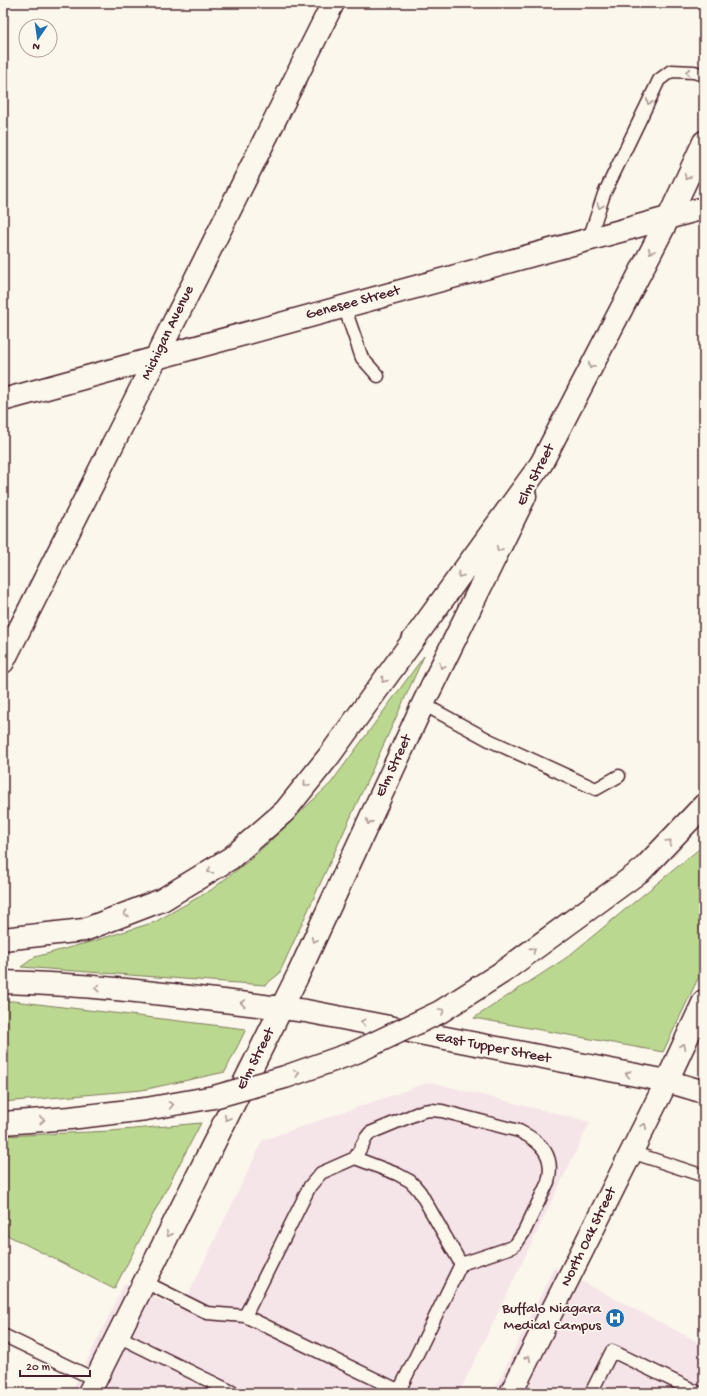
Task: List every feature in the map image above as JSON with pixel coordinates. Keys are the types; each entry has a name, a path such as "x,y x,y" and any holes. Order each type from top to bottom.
{"main road":[{"name":"Michigan Avenue","path":"3,662 333,3"},
{"name":"Elm Street","path":"93,1386 298,975 423,704 541,464 669,216 704,142"},
{"name":"Genesee Street","path":"3,400 669,216 704,208"},
{"path":"3,939 84,930 155,903 231,858 249,843 285,811 329,756 541,464"},
{"path":"3,1123 70,1118 146,1109 214,1097 285,1077 356,1052 440,1012 501,973 642,870 704,805"},
{"name":"East Tupper Street","path":"3,982 45,983 113,989 306,1011 667,1081 704,1092"},
{"name":"North Oak Street","path":"511,1393 667,1081 704,1001"}],"lane":[{"path":"589,239 604,194 659,80 671,71 694,72 704,75"},
{"path":"344,306 362,358 378,376"},
{"path":"423,704 489,740 596,789 619,776"},
{"path":"145,1282 207,1313 245,1316 401,1392 462,1264 512,1246 520,1238 548,1182 550,1165 547,1154 541,1145 519,1131 431,1110 423,1111 370,1133 355,1158 321,1173 310,1186 245,1316"},
{"path":"631,1152 704,1176"},
{"path":"355,1158 397,1174 410,1181 420,1192 462,1264"},
{"path":"3,1335 93,1386"},
{"path":"118,1336 234,1393"},
{"path":"591,1393 612,1351 699,1393"}],"shaded area":[{"path":"430,1082 590,1122 459,1393 71,1393 125,1283 181,1310 263,1140"},
{"name":"Buffalo Niagara Medical Campus","path":"554,1267 704,1345 704,1393 493,1393"}],"green space":[{"path":"424,656 279,974 265,985 21,967 35,957 155,922 211,890 251,859 331,783"},
{"path":"704,845 704,966 663,1052 474,1018 566,958"},
{"path":"3,1001 246,1029 225,1072 142,1090 3,1102"},
{"path":"201,1123 114,1289 3,1233 3,1136 111,1131"}],"place":[{"name":"Buffalo Niagara Medical Campus","path":"615,1318"}]}
